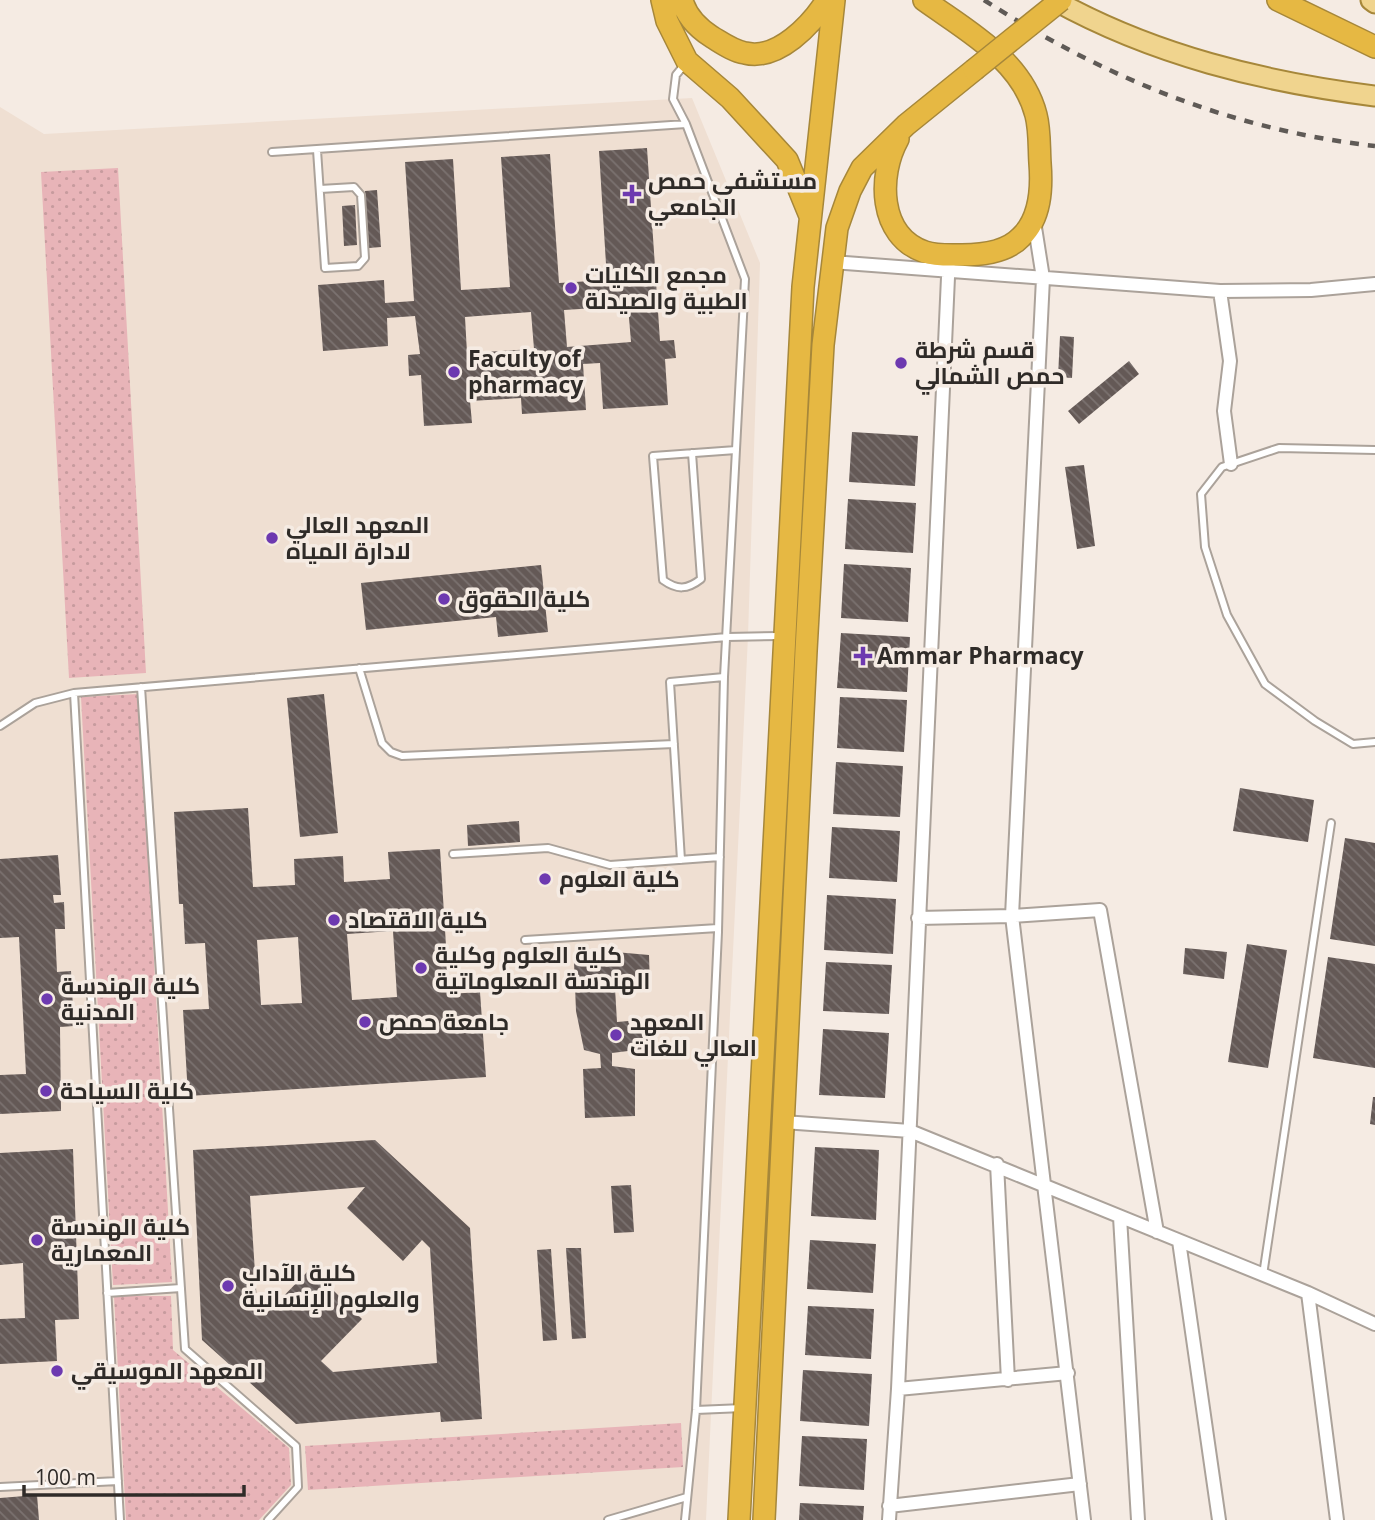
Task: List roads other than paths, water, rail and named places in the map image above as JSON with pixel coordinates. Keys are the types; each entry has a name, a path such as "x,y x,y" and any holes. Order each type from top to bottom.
{"highway":[{"path":"662,0 667,21 687,61 730,98 787,160 811,218"},
{"path":"682,0 685,11 704,32 747,54 770,50 795,37 816,18 827,0"},
{"path":"739,1520 803,287 834,0"},
{"path":"906,125 888,157 884,180 887,211 898,232 925,252 949,262 981,256 1021,238 1034,218 1042,191 1036,115 1020,79 1002,57 924,0"},
{"path":"764,1520 823,345 837,229 850,191 863,168 906,125 1061,0"},
{"path":"1278,0 1375,47"}],"main road":[{"path":"1054,0 1100,26 1154,47 1219,66 1375,96"}],"street":[{"path":"1034,218 1043,278 1013,916 1042,1184 1068,1373 1084,1520"},
{"path":"832,261 949,262 1043,278 1220,291 1311,290 1375,284"},
{"path":"889,1520 898,1389 949,262"},
{"path":"1220,291 1230,361 1224,411 1231,464"},
{"path":"918,918 1013,916 1100,910 1157,1232"},
{"path":"783,1122 909,1131 997,1164 1375,1324"},
{"path":"997,1164 1008,1380"},
{"path":"1120,1217 1138,1520"},
{"path":"1180,1241 1219,1520"},
{"path":"1307,1293 1337,1520"},
{"path":"898,1389 1068,1373"},
{"path":"889,1506 1080,1484"}],"lane":[{"path":"685,1520 696,1410 718,928 724,677 744,271 686,124 673,99 676,75 687,61"},
{"path":"272,152 686,124"},
{"path":"317,150 325,268 330,270 358,266 365,258 361,195 354,187 320,190"},
{"path":"1375,450 1279,448 1222,467 1201,494 1205,547 1227,615 1265,684 1315,721 1353,744 1375,742"},
{"path":"692,453 701,579 692,586 673,588 663,580 653,456 692,453 736,450"},
{"path":"0,726 36,703 74,693 727,636 786,636"},
{"path":"359,668 382,743 391,752 402,756 674,744"},
{"path":"681,860 670,682 724,677"},
{"path":"141,687 185,1349 296,1446 298,1487 268,1520"},
{"path":"74,693 120,1520"},
{"path":"1263,1275 1331,823"},
{"path":"453,855 548,848 610,865 720,858"},
{"path":"526,940 718,928"},
{"path":"107,1293 181,1288"},
{"path":"696,1410 745,1408"},
{"path":"0,1487 118,1481"},
{"path":"608,1520 687,1497"}],"railway":[{"path":"984,0 1076,53 1171,96 1271,127 1375,146"}],"place":[{"name":"مستشفى حمص الجامعي","path":"632,194"},
{"name":"مجمع الكليات الطبية والصيدلة","path":"571,288"},
{"name":"قسم شرطة حمص الشمالي","path":"901,363"},
{"name":"Faculty of pharmacy","path":"454,372"},
{"name":"المعهد العالي لادارة المياه","path":"272,538"},
{"name":"كلية الحقوق","path":"444,599"},
{"name":"Ammar Pharmacy","path":"863,656"},
{"name":"كلية العلوم","path":"545,879"},
{"name":"كلية الاقتصاد","path":"334,920"},
{"name":"كلية العلوم وكلية الهندسة المعلوماتية","path":"421,968"},
{"name":"كلية الهندسة المدنية","path":"47,999"},
{"name":"جامعة حمص","path":"365,1022"},
{"name":"المعهد العالي للغات","path":"616,1035"},
{"name":"كلية السياحة","path":"46,1091"},
{"name":"كلية الهندسة المعمارية","path":"37,1240"},
{"name":"كلية الآداب والعلوم الإنسانية","path":"228,1286"},
{"name":"المعهد الموسيقي","path":"57,1371"}]}
